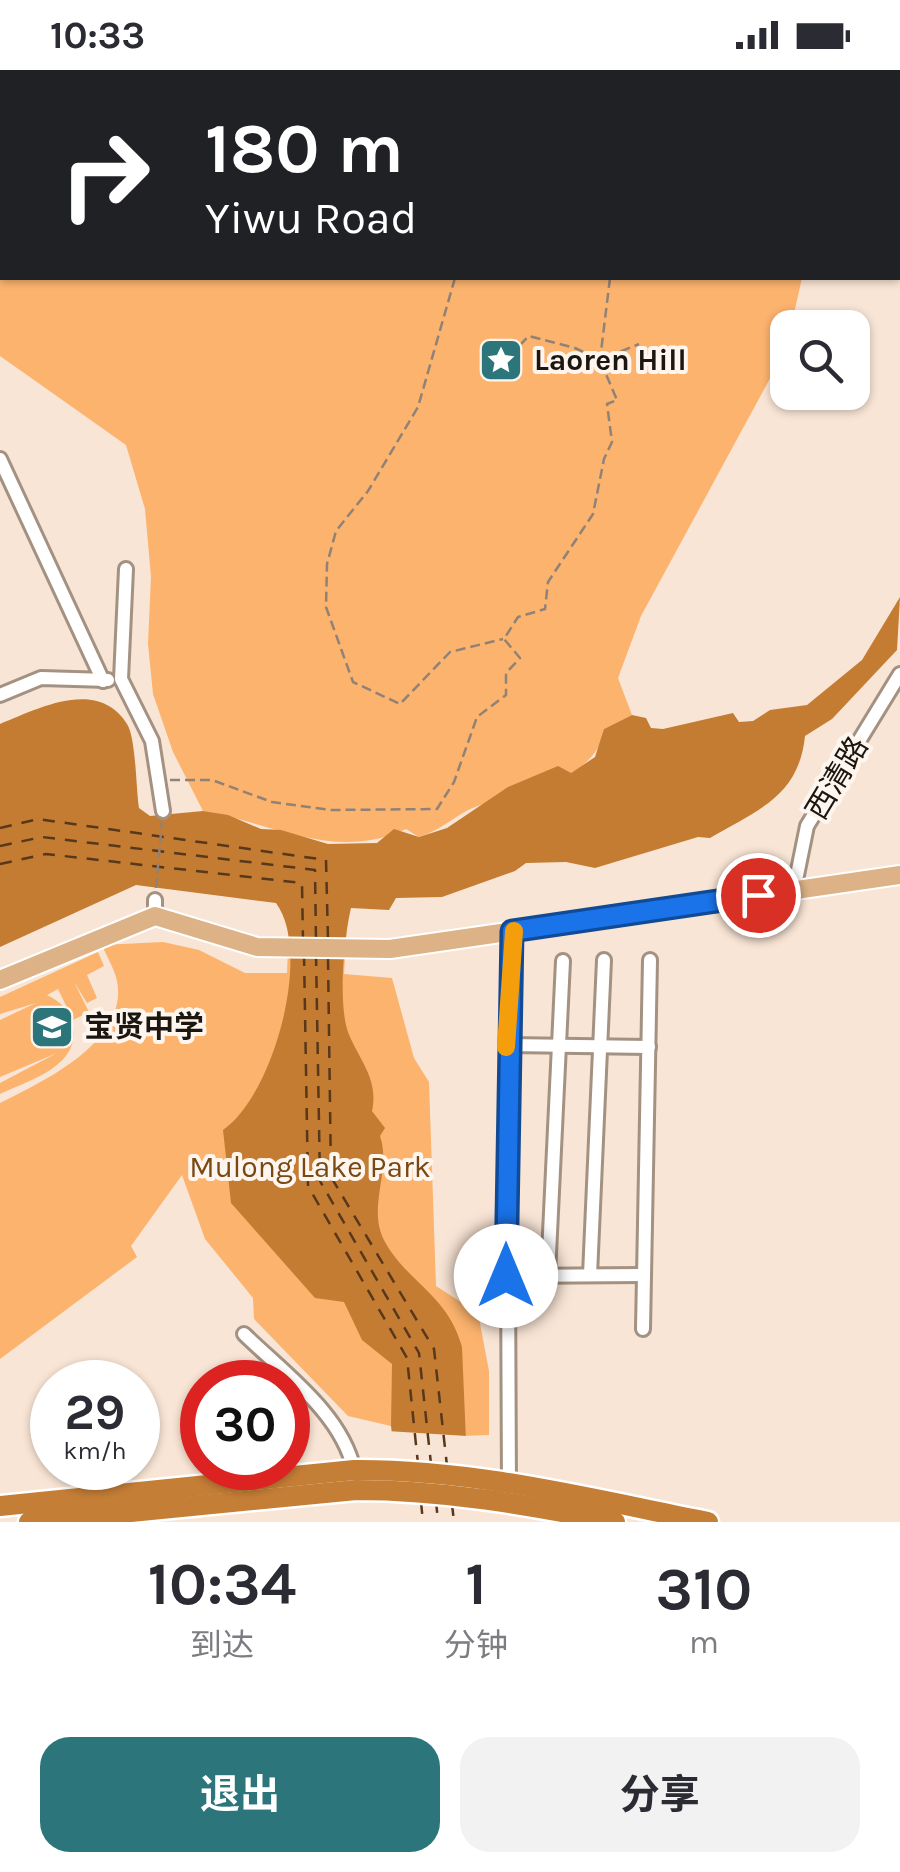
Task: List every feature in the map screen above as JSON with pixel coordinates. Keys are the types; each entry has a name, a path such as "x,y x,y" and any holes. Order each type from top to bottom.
{"highway":[{"path":"29,1522 355,1480"},
{"path":"0,1506 355,1480 480,1488 708,1522"},
{"path":"508,1492 614,1522"}],"main road":[{"path":"0,980 155,908 257,947 365,949 900,876"}],"street":[{"path":"0,459 103,680"},
{"path":"126,569 121,679 152,741 163,811"},
{"name":"西清路","path":"794,890 807,826 900,674"},
{"path":"0,695 41,678 121,679"},
{"path":"508,1492 506,1046 512,931"},
{"path":"590,1275 604,960"},
{"path":"643,1329 650,960"},
{"path":"548,1275 562,961"},
{"path":"506,1046 648,1046"},
{"path":"506,1276 644,1275"},
{"path":"244,1334 321,1410 349,1448 355,1480"}],"path":[{"path":"454,280 418,407 368,491 336,531 327,564 326,607 353,682 400,704 450,652 504,639 518,618 546,609 548,582 593,514 604,458 612,442 607,404 617,400 600,360 610,280"},
{"path":"489,384 503,372 513,350 528,336 575,348 600,360 639,344"},
{"path":"158,780 212,780 272,802 330,810 437,809 454,782 477,717 506,695 506,673 520,658 504,639"},
{"path":"155,908 163,811"}],"green space":[{"path":"0,280 802,280 795,310 770,310 770,378 641,616 618,678 632,715 604,729 598,747 571,773 475,807 419,837 406,829 355,842 329,841 203,811 173,752 153,694 148,644 151,577 145,509 126,445 0,356"},
{"name":"Mulong Lake Park","path":"289,920 347,923 344,974 392,978 414,1058 429,1082 436,1286 478,1313 489,1371 489,1435 462,1436 468,1488 398,1483 391,1426 348,1416 310,1377 310,1360 294,1360 254,1319 253,1298 205,1239 182,1175 131,1246 137,1257 0,1359 0,1103 79,1057 110,1023 117,1003 117,981 102,945 163,942 199,950 245,973 287,973"},
{"name":"宝贤中学","path":"98,952 104,966 87,975 97,998 87,1003 74,982 89,1012 73,1020 58,989 47,995 63,1006 71,1018 73,1038 62,1061 0,1094 0,1083 57,1053 0,1077 0,1020 36,1003 0,1014 0,997"}],"shaded area":[{"path":"900,597 897,650 832,719 805,736 801,756 785,787 744,819 710,838 698,837 595,868 566,862 526,863 515,871 442,897 396,898 389,910 351,908 344,953 343,1005 348,1032 373,1089 372,1111 385,1128 380,1136 380,1229 394,1256 447,1314 462,1347 468,1488 398,1483 391,1425 392,1364 362,1340 344,1302 315,1298 231,1203 223,1130 241,1113 258,1087 282,1022 289,988 286,926 276,903 136,885 0,947 0,724 66,701 100,702 127,724 139,808 150,816 203,811 328,844 377,843 394,829 419,837 447,828 508,787 558,766 571,773 595,757 604,729 632,715 646,718 651,728 663,729 733,713 739,722 753,721 770,710 807,705 862,660"}],"pier":[{"path":"387,1431 467,1436 480,1522 402,1522"}],"ferry route":[{"path":"0,828 38,819 326,860 328,940"},
{"path":"0,846 42,837 315,870 316,941"},
{"path":"0,864 46,854 302,883 303,941"},
{"path":"304,954 308,1186 407,1358 418,1464"},
{"path":"316,954 320,1181 419,1353 431,1464"},
{"path":"328,958 331,1177 434,1349 447,1466"},
{"path":"436,1501 438,1522"},
{"path":"421,1502 423,1522"},
{"path":"452,1504 454,1522"}],"slow traffic":[{"path":"506,1047 514,931"}],"place":[{"name":"Laoren Hill","path":"501,360"},
{"name":"宝贤中学","path":"52,1027"}],"route":[{"path":"506,1276 506,1046 512,931 758,895"}]}
